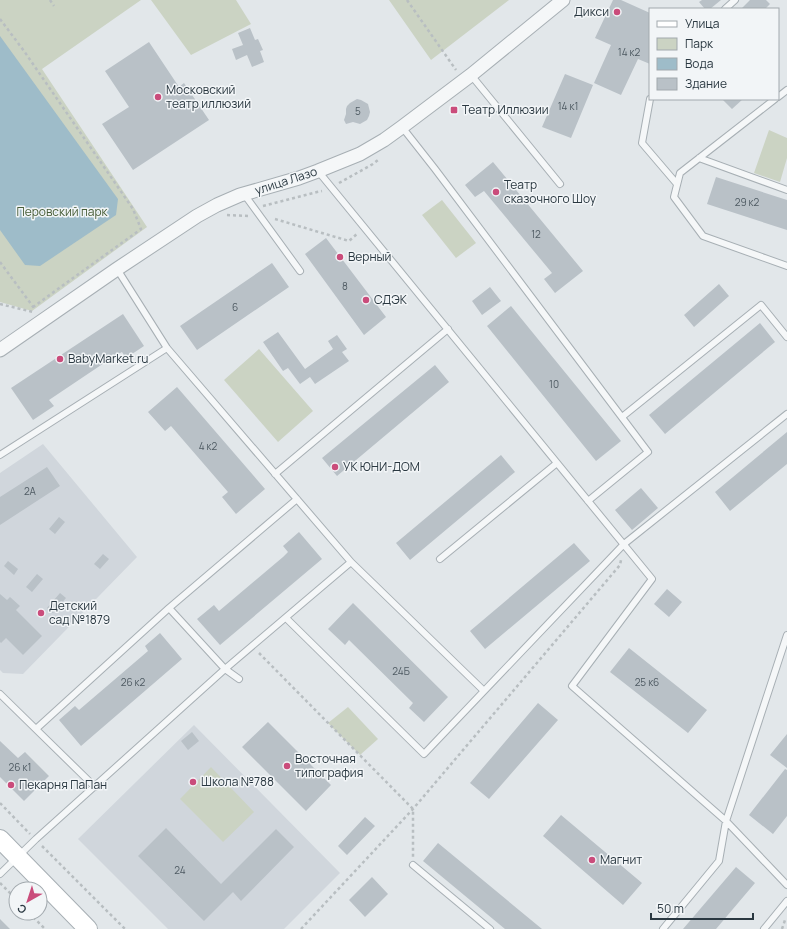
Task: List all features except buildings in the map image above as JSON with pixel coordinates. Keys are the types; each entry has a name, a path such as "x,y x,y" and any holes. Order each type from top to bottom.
{"main road":[{"path":"0,839 88,929"}],"street":[{"name":"улица Лазо","path":"0,350 197,216 217,205 244,194 299,178 360,154 402,127 467,78 563,0"}],"lane":[{"path":"726,8 735,0"},
{"path":"467,78 560,184"},
{"path":"779,96 787,90"},
{"path":"650,100 642,143 677,184"},
{"path":"774,100 680,173 674,197 703,236 787,266"},
{"path":"402,127 648,452 588,500"},
{"path":"698,158 787,190"},
{"path":"318,171 652,579 572,686 726,821 787,885"},
{"path":"244,194 300,271"},
{"path":"118,269 167,348 351,562 484,691"},
{"path":"622,417 761,305 787,338"},
{"path":"275,474 448,329"},
{"path":"0,455 167,348"},
{"path":"286,618 424,754 624,544 787,414"},
{"path":"440,559 557,463"},
{"path":"36,729 169,608 298,499"},
{"path":"0,874 252,646 351,562"},
{"path":"169,608 225,670 239,679"},
{"path":"663,929 719,861 726,821 787,636"},
{"path":"0,694 95,787"},
{"path":"414,865 490,929"},
{"path":"764,929 787,902"}],"path":[{"path":"50,0 54,6"},
{"path":"407,0 467,78"},
{"path":"0,19 24,50 129,203 141,229 33,307 0,262"},
{"path":"223,215 268,217 349,241 364,228"},
{"path":"0,304 38,313"},
{"path":"301,929 413,809 620,566 624,544"},
{"path":"252,646 413,809 414,865"},
{"path":"0,803 125,929"},
{"path":"0,883 8,891"},
{"path":"782,929 787,914"},
{"path":"37,921 45,929"}],"shaded area":[{"name":"Детский сад №1879","path":"43,444 137,557 23,674 3,673 0,670 0,473"},
{"name":"Школа №788","path":"194,725 340,873 284,929 168,929 78,839"}],"green space":[{"name":"Перовский парк","path":"0,0 141,0 42,69 147,227 32,311 0,302"},
{"path":"151,0 236,0 251,24 191,55"},
{"path":"389,0 509,0 431,60"},
{"path":"769,130 787,138 787,158 780,182 754,173"},
{"path":"442,200 476,243 456,258 422,215"},
{"path":"259,349 313,411 278,442 224,380"},
{"path":"348,707 378,739 360,755 328,723"},
{"path":"211,767 254,812 223,842 180,799"}],"water":[{"path":"0,36 118,199 116,215 40,266 25,265 0,230"}],"place":[{"name":"Дикси","path":"617,12"},
{"name":"Московский театр иллюзий","path":"158,97"},
{"name":"Театр Иллюзии","path":"454,110"},
{"name":"Театр сказочного Шоу","path":"496,192"},
{"name":"Верный","path":"340,257"},
{"name":"СДЭК","path":"366,300"},
{"name":"BabyMarket.ru","path":"60,359"},
{"name":"УК ЮНИ-ДОМ","path":"335,467"},
{"name":"Детский сад №1879","path":"41,613"},
{"name":"Восточная типография","path":"287,766"},
{"name":"Школа №788","path":"193,782"},
{"name":"Пекарня ПаПан","path":"11,785"},
{"name":"Магнит","path":"592,860"}]}
